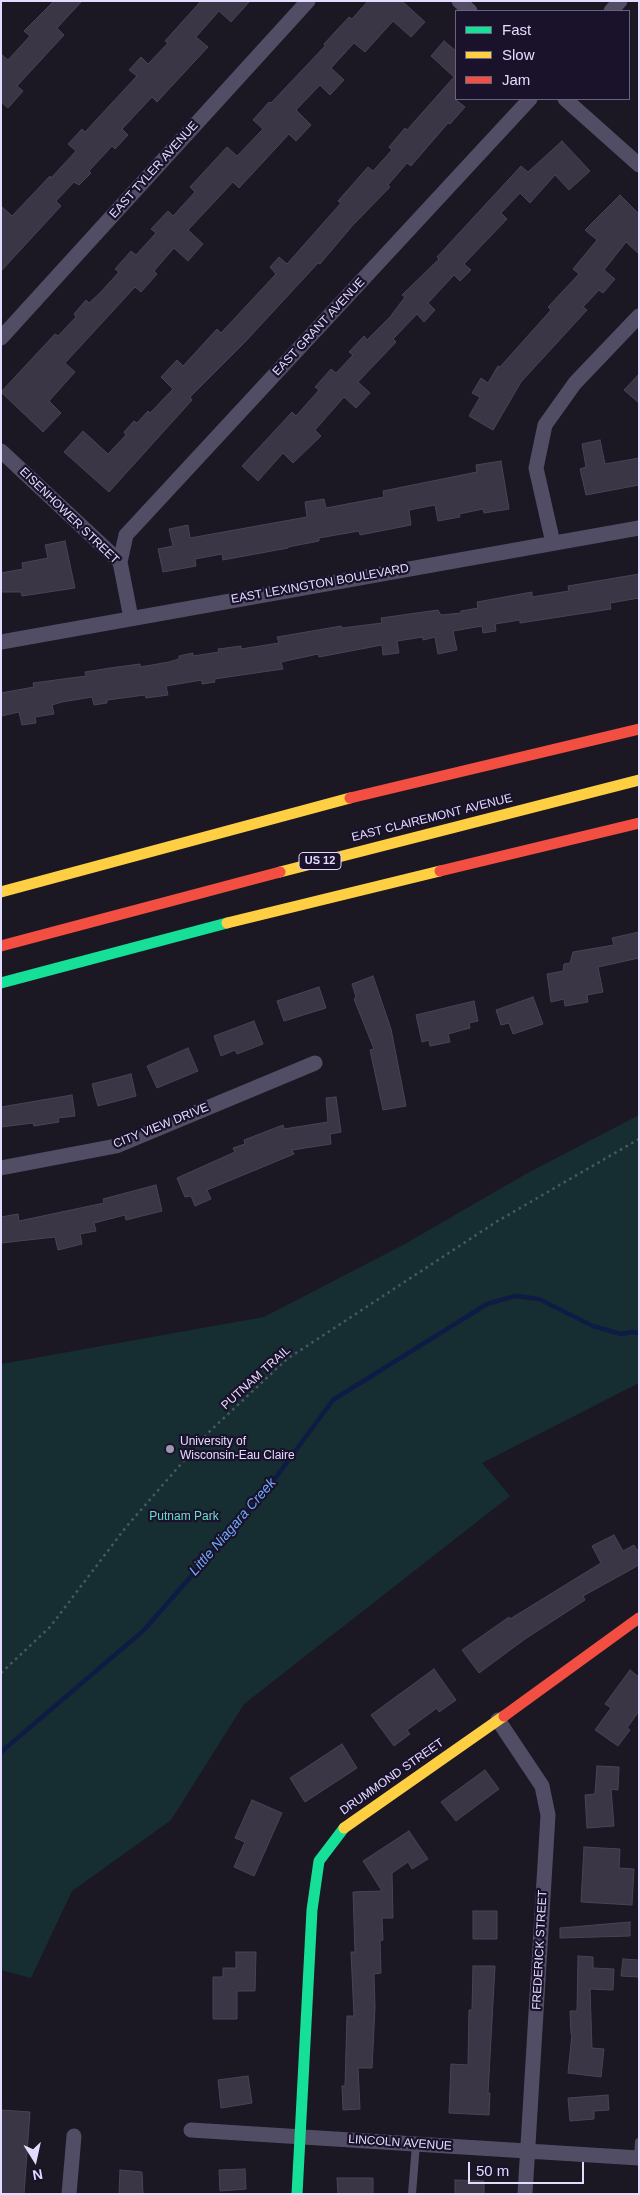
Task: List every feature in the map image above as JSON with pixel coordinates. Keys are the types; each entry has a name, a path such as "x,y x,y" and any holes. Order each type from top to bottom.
{"street":[{"name":"EAST TYLER AVENUE","path":"1,338 308,1"},
{"path":"459,1 469,10"},
{"name":"EAST GRANT AVENUE","path":"120,562 126,536 529,100"},
{"path":"566,100 639,165"},
{"path":"553,543 536,468 546,425 575,383 639,316"},
{"name":"EISENHOWER STREET","path":"1,451 120,562 131,618"},
{"name":"EAST LEXINGTON BOULEVARD","path":"1,642 639,528"},
{"path":"1,892 294,812 639,729"},
{"name":"EAST CLAIREMONT AVENUE","path":"1,946 162,901 639,780"},
{"path":"1,983 201,929 639,822"},
{"name":"CITY VIEW DRIVE","path":"1,1168 116,1146 315,1064"},
{"name":"DRUMMOND STREET","path":"297,2194 312,1910 319,1861 342,1830 639,1618"},
{"name":"FREDERICK STREET","path":"498,1720 542,1786 548,1815 525,2194"},
{"name":"LINCOLN AVENUE","path":"191,2130 638,2158"},
{"path":"69,2194 74,2136"}],"lane":[{"path":"638,2158 639,2142"},
{"path":"412,2194 416,2144"}],"path":[{"name":"PUTNAM TRAIL","path":"1,1673 50,1627 126,1527 209,1432 287,1359 496,1222 639,1139"}],"green space":[{"name":"Putnam Park","path":"639,1115 639,1383 482,1463 510,1496 244,1704 171,1820 72,1891 31,1978 1,1970 1,1364 264,1317 405,1244 524,1175"}],"building":[{"path":"54,1 82,1 57,28 64,35 17,86 23,91 8,108 1,102 1,54 8,60 30,36 24,31"},
{"path":"201,1 250,1 231,22 219,11 196,37 208,47 157,102 152,97 122,129 128,135 115,149 112,146 79,185 74,182 56,201 61,206 1,271 1,206 12,216 50,176 51,178 76,151 68,144 82,129 85,132 137,76 129,70 141,57 148,64 168,43 165,41"},
{"path":"368,1 402,1 425,22 411,37 393,21 365,52 354,43 331,68 344,80 330,95 320,85 296,110 311,125 296,141 289,134 239,188 233,182 188,230 203,244 188,261 174,248 154,271 157,274 141,292 135,287 65,363 75,372 49,401 61,413 43,432 1,392 55,334 58,336 76,317 74,314 86,300 89,303 100,293 119,272 115,269 131,251 136,255 156,233 151,229 168,211 173,216 195,192 190,187 227,147 237,156 263,129 253,120 325,46 324,44 349,17 352,19"},
{"path":"444,41 455,50 455,100 465,107 450,124 448,123 411,166 407,163 388,185 390,187 353,225 320,264 318,263 246,341 190,397 192,400 109,492 64,452 83,431 108,454 126,435 124,432 134,421 137,423 148,411 150,413 173,389 161,377 177,360 183,366 217,329 221,333 276,274 270,267 279,257 287,264 341,203 338,201 368,167 373,171 392,150 389,147 405,128 407,130 454,77 431,56"},
{"path":"562,141 590,171 569,190 555,175 530,203 520,193 501,213 507,219 464,264 471,270 460,281 454,275 428,303 435,310 424,322 417,314 393,339 396,342 358,382 370,393 356,408 344,397 315,430 321,436 293,463 283,453 258,481 242,466 292,412 296,416 319,390 315,387 331,369 336,373 353,355 349,352 364,336 367,340 390,317 405,297 402,295 439,259 437,257 521,166 528,172"},
{"path":"620,195 639,214 639,254 626,242 604,270 615,279 603,293 599,290 583,307 587,310 521,382 493,430 469,416 480,397 472,393 481,378 488,383 498,366 500,367 551,310 548,307 579,274 573,269 597,240 585,230"},
{"path":"639,374 639,403 624,390"},
{"path":"600,440 605,464 639,458 639,485 586,495 580,469 586,467 582,444"},
{"path":"501,461 509,509 484,513 483,509 459,514 460,517 438,521 435,505 409,510 411,525 360,535 359,531 319,538 319,541 223,560 222,554 195,559 196,566 163,572 158,549 173,546 169,529 188,525 190,538 307,517 305,502 324,499 326,508 384,497 383,491 477,472 476,465"},
{"path":"65,541 75,588 22,596 21,592 1,592 1,573 23,569 22,563 48,558 45,545"},
{"path":"639,574 639,598 610,603 611,609 520,623 520,620 495,624 496,631 483,633 482,626 453,631 457,650 438,654 435,637 423,640 423,637 397,641 399,653 383,655 382,645 319,657 318,654 281,662 283,669 214,679 215,682 202,684 202,680 166,686 168,695 146,698 145,695 107,700 107,703 94,705 92,697 62,702 52,705 54,714 35,717 36,723 22,725 19,712 1,716 1,693 34,687 33,683 86,676 85,672 110,668 140,664 140,667 169,662 179,659 179,656 193,653 193,656 219,652 218,649 241,646 241,649 279,643 277,637 341,626 342,628 382,623 381,618 438,610 441,615 461,613 461,611 478,608 477,602 532,592 532,597 569,591 568,586"},
{"path":"639,932 639,958 598,967 603,992 587,995 588,1002 565,1006 564,999 551,1002 547,974 563,971 564,964 570,963 573,952 614,945 612,938"},
{"path":"373,976 391,1029 406,1106 383,1110 370,1050 374,1049 354,999 356,997 352,984"},
{"path":"319,987 326,1008 284,1021 277,1001"},
{"path":"533,997 543,1024 513,1034 509,1023 501,1025 496,1010"},
{"path":"474,1001 478,1021 469,1023 470,1028 448,1034 450,1042 430,1046 429,1040 422,1042 416,1015"},
{"path":"254,1021 263,1044 237,1054 235,1050 221,1056 214,1036"},
{"path":"188,1048 198,1071 157,1088 147,1066"},
{"path":"131,1074 136,1096 98,1106 92,1084"},
{"path":"72,1095 75,1116 58,1118 59,1122 34,1126 33,1123 1,1127 1,1107"},
{"path":"336,1097 341,1132 330,1134 331,1144 292,1150 294,1154 207,1190 211,1199 195,1206 191,1196 185,1197 177,1178 235,1152 233,1148 245,1144 244,1140 283,1125 284,1129 328,1122 326,1098"},
{"path":"156,1185 162,1211 126,1220 125,1215 94,1223 96,1231 80,1234 82,1244 58,1250 55,1237 1,1243 1,1217 18,1214 19,1221 104,1203 103,1199"},
{"path":"614,1535 623,1551 634,1545 639,1553 639,1565 583,1596 585,1600 525,1639 479,1673 462,1650 509,1617 510,1619 601,1563 592,1546"},
{"path":"434,1669 456,1700 439,1712 437,1708 407,1730 410,1734 394,1746 371,1715"},
{"path":"630,1670 639,1677 639,1711 627,1728 630,1730 618,1746 595,1730 611,1708 605,1704"},
{"path":"342,1744 357,1768 305,1802 290,1778"},
{"path":"597,1766 619,1767 618,1790 611,1789 614,1826 587,1828 585,1795 595,1794"},
{"path":"485,1770 499,1789 456,1821 441,1802"},
{"path":"252,1800 282,1813 254,1876 234,1867 245,1842 235,1838"},
{"path":"409,1831 428,1859 412,1869 408,1862 392,1873 393,1918 382,1918 383,1940 380,1941 381,1973 374,1974 375,2007 372,2068 358,2068 360,2109 343,2110 342,2086 345,2086 347,2016 354,2016 351,1952 355,1952 353,1892 382,1891 363,1861"},
{"path":"584,1847 620,1849 619,1868 634,1869 632,1905 581,1902"},
{"path":"473,1911 497,1911 497,1939 473,1939"},
{"path":"630,1922 630,1936 560,1938 560,1928"},
{"path":"236,1952 256,1952 255,1991 237,1991 237,2019 213,2019 213,1977 223,1977 223,1968 236,1968"},
{"path":"578,1956 593,1957 593,1968 614,1969 613,1990 590,1989 592,2048 604,2049 601,2077 568,2073 572,2034 570,2011 577,2011"},
{"path":"623,1959 639,1960 639,1977 621,1976"},
{"path":"473,1966 495,1966 488,2093 490,2093 489,2115 449,2113 451,2064 468,2065 469,2010 472,2010"},
{"path":"248,2076 252,2103 221,2108 218,2080"},
{"path":"608,2095 609,2110 594,2111 594,2119 570,2121 568,2098"},
{"path":"1,2110 30,2112 24,2194 1,2194"},
{"path":"245,2169 246,2189 220,2191 219,2170"},
{"path":"120,2170 142,2172 143,2194 119,2194"},
{"path":"337,2178 373,2178 373,2194 338,2194"},
{"path":"455,2180 484,2181 484,2194 455,2194"}],"waterway":[{"name":"Little Niagara Creek","path":"1,1752 144,1630 265,1492 333,1400 487,1304 515,1296 539,1299 593,1326 621,1334 639,1333"}],"traffic: fast":[{"path":"1,983 227,923"},
{"path":"297,2194 312,1910 319,1861 344,1828"}],"traffic: slow":[{"path":"280,872 639,780"},
{"path":"1,892 350,798"},
{"path":"227,923 440,871"},
{"path":"344,1828 504,1716"}],"traffic: jam":[{"path":"350,798 639,729"},
{"path":"440,871 639,823"},
{"path":"1,946 280,872"},
{"path":"504,1716 639,1618"}],"place":[{"name":"University of Wisconsin-Eau Claire","path":"170,1449"}]}
